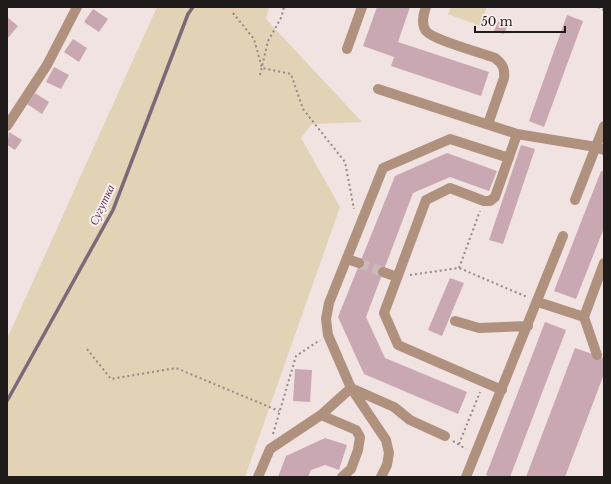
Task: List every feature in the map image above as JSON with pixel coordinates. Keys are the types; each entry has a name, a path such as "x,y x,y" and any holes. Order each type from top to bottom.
{"street":[{"path":"7,126 47,65 77,7"},
{"path":"347,49 362,7"},
{"path":"426,7 423,24 426,32 495,58 502,63 505,70 504,78 488,124"},
{"path":"378,89 517,134 600,149"},
{"path":"575,200 600,149 604,126"},
{"path":"502,390 398,345 384,313 426,200 450,188 484,201 490,201 495,197 517,134"},
{"path":"381,477 387,465 388,453 386,440 351,388 328,335 326,319 329,303 358,230 383,168 450,139 509,158"},
{"path":"466,477 538,302 563,236"},
{"path":"347,259 359,263"},
{"path":"597,355 584,317 604,263"},
{"path":"383,272 397,277"},
{"path":"538,302 584,317"},
{"path":"456,321 479,328 528,326"},
{"path":"258,477 270,449 321,415 351,388"},
{"path":"351,388 394,407 410,420 445,436"},
{"path":"321,415 356,430 360,437 358,450 351,469 342,477"}],"path":[{"path":"260,75 268,41 281,18 284,7"},
{"path":"598,7 604,10"},
{"path":"233,13 254,39 262,68"},
{"path":"262,68 291,74 303,109 345,162 358,230"},
{"path":"459,268 484,201"},
{"path":"397,277 459,268 538,302"},
{"path":"270,449 279,411 296,356 328,335"},
{"path":"87,349 111,379 176,368 279,411"},
{"path":"459,444 484,382"},
{"path":"445,436 476,454"}],"shaded area":[{"path":"157,7 269,7 266,19 362,122 312,124 301,138 340,207 245,477 7,477 7,339"},
{"path":"451,7 487,7 480,26 448,14"}],"building":[{"path":"377,7 410,7 398,42 489,72 481,96 391,66 394,57 363,46"},
{"path":"93,9 108,19 99,32 84,22"},
{"path":"567,15 583,21 544,127 529,121"},
{"path":"7,17 18,26 7,39"},
{"path":"500,18 509,22 504,34 494,31"},
{"path":"73,39 87,48 79,62 64,52"},
{"path":"54,67 69,75 61,89 46,82"},
{"path":"35,93 49,102 42,114 27,104"},
{"path":"9,132 22,140 15,150 7,145"},
{"path":"521,145 535,149 503,244 489,240"},
{"path":"447,153 497,171 489,191 450,177 413,193 366,317 385,358 467,392 458,414 364,374 338,317 395,176"},
{"path":"601,171 604,172 604,228 576,299 554,291"},
{"path":"450,278 464,283 442,336 428,330"},
{"path":"545,322 566,330 510,477 491,477 486,475"},
{"path":"575,348 604,358 604,374 565,477 526,477"},
{"path":"295,369 312,370 310,402 293,401"},
{"path":"325,438 347,445 339,470 325,465 311,470 308,477 278,477 286,456"}],"waterway":[{"name":"Сугутка","path":"7,401 113,210 188,14 193,7"}],"tunnel":[{"path":"359,263 383,272"}]}
